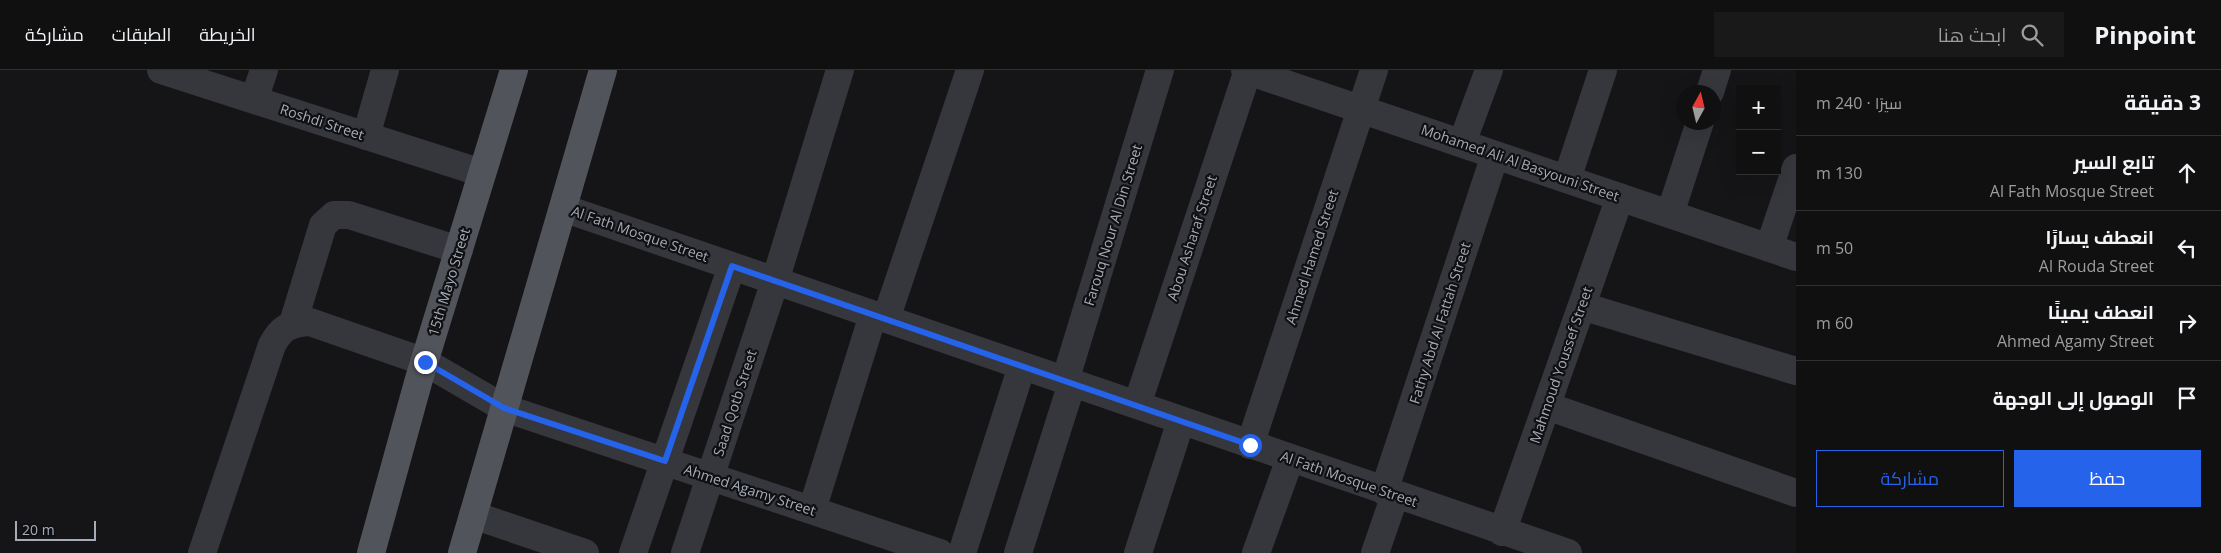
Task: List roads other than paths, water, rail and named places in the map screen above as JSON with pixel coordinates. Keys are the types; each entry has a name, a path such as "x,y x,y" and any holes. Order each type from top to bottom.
{"main road":[{"name":"15th Mayo Street","path":"371,553 425,362 514,70"},
{"path":"462,553 604,71"}],"street":[{"name":"Roshdi Street","path":"161,70 482,173"},
{"path":"254,100 264,70"},
{"path":"366,136 385,70"},
{"name":"Saad Qotb Street","path":"685,553 775,281 840,70"},
{"path":"812,510 970,70"},
{"name":"Farouq Nour Al Din Street","path":"1018,553 1160,70"},
{"name":"Mohamed Ali Al Basyouni Street","path":"1247,70 1796,257"},
{"name":"Abou Asharaf Street","path":"1137,406 1247,70"},
{"name":"Ahmed Hamed Street","path":"1250,445 1374,70"},
{"path":"1462,144 1489,70"},
{"path":"1567,179 1603,70"},
{"path":"1712,85 1717,70"},
{"path":"1670,214 1697,130"},
{"name":"Fathy Abd Al Fattah Street","path":"1375,553 1389,493 1495,155"},
{"path":"1768,248 1796,168"},
{"name":"Mahmoud Youssef Street","path":"1505,540 1546,406 1620,197"},
{"name":"Al Fath Mosque Street","path":"563,208 1389,493 1505,540 1568,553"},
{"path":"202,553 272,345 280,331 294,323 323,225 334,215 348,215 459,250"},
{"path":"634,553 732,266"},
{"path":"1582,306 1796,371"},
{"name":"Ahmed Agamy Street","path":"294,323 310,322 425,362 504,408 940,553"},
{"path":"962,553 1022,366"},
{"path":"1546,406 1796,493"},
{"path":"1138,553 1182,421"},
{"path":"1256,553 1290,459"},
{"path":"473,515 584,553"}]}
